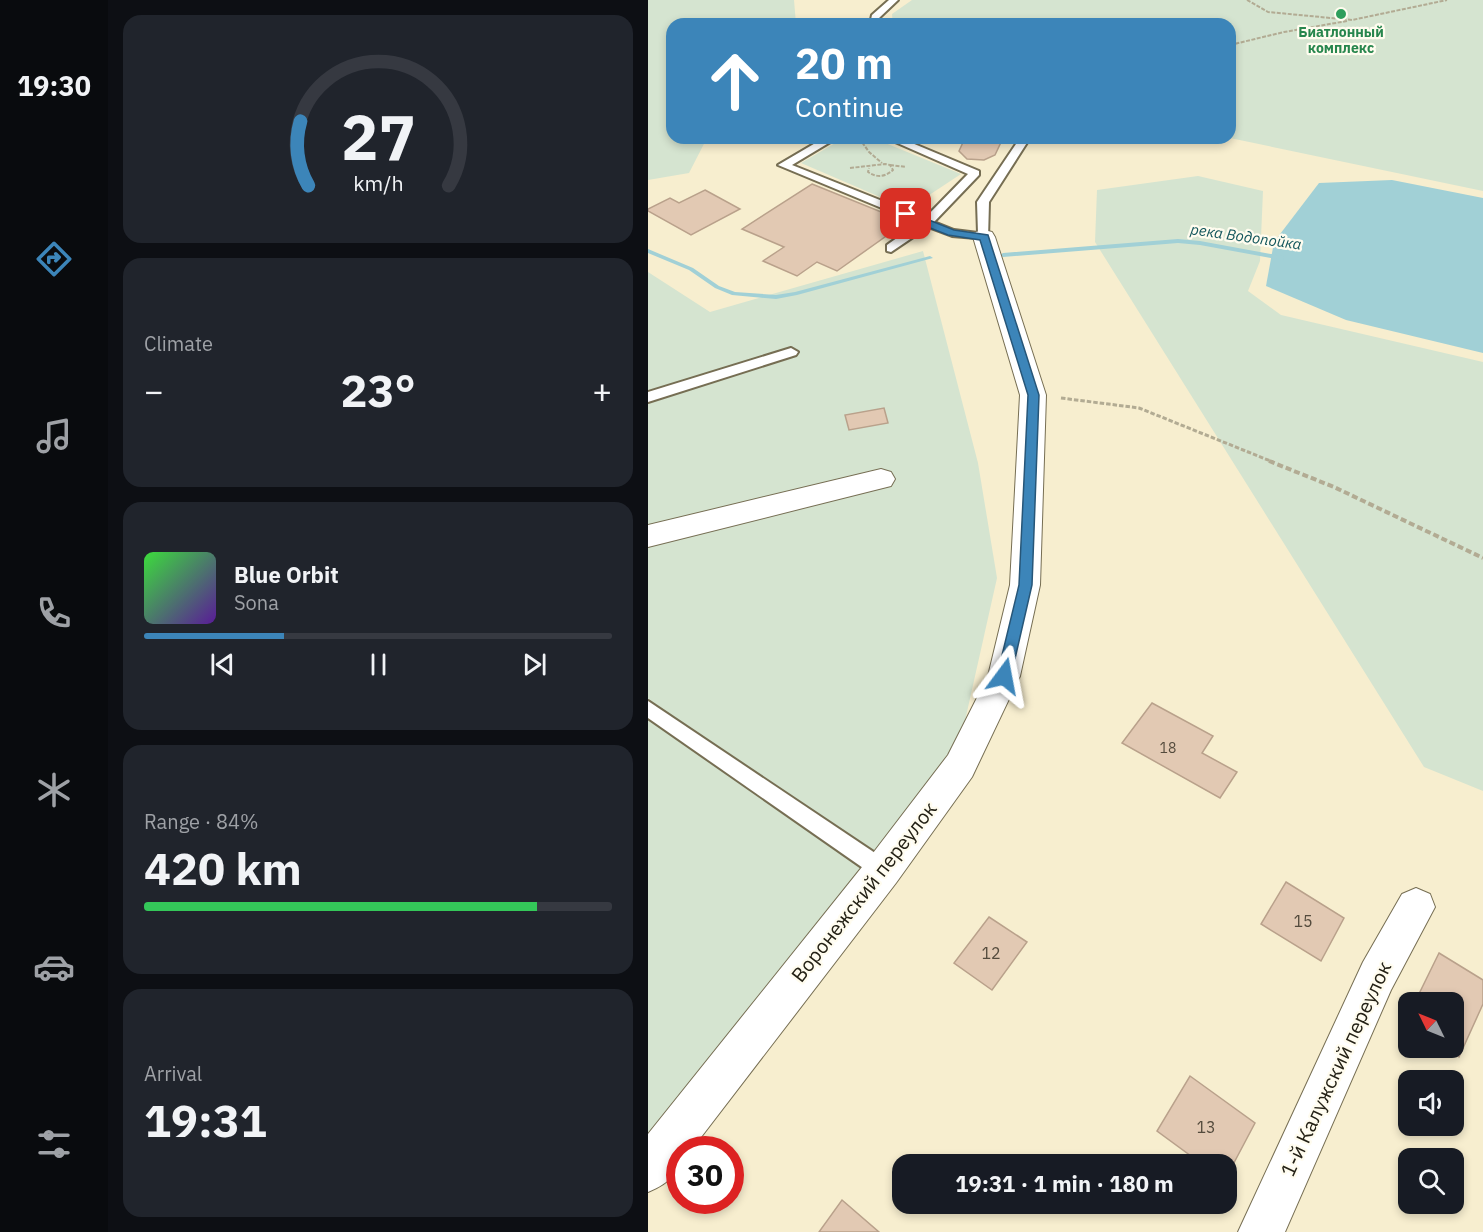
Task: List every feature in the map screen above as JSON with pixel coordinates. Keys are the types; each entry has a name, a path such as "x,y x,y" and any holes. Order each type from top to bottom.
{"street":[{"name":"Воронежский переулок","path":"648,1170 882,870 960,766 1004,676 1025,585 1033,395 984,237"},
{"path":"648,536 881,479"},
{"name":"1-й Калужский переулок","path":"1261,1232 1377,976 1416,907"}],"lane":[{"path":"875,18 894,0"},
{"path":"821,144 783,165 952,233 984,237 983,202 1012,162 1022,144"},
{"path":"891,248 926,223 975,173 905,144"},
{"path":"648,397 791,352"},
{"path":"648,708 882,870"}],"path":[{"path":"1247,0 1268,12 1352,20"},
{"path":"1236,44 1447,0"},
{"path":"861,144 875,159 890,165 893,170 889,174 874,176 868,172 874,164 883,163"},
{"path":"1033,395 1139,408 1334,487 1483,558"}],"green space":[{"path":"648,0 794,0 796,18 666,18 666,144 704,144 689,173 648,180"},
{"path":"912,0 1483,0 1483,191 1236,139 1236,18 892,18 892,14"},
{"path":"834,144 888,144 961,174 908,209 801,163"},
{"path":"1198,176 1263,191 1260,261 1248,291 1281,315 1483,362 1483,791 1424,767 1095,242 1097,190"},
{"path":"923,251 978,463 997,578 958,752 648,1139 648,272 710,312"}],"water":[{"path":"1392,180 1483,198 1483,353 1346,320 1266,286 1274,242 1319,183"}],"building":[{"path":"962,144 1000,144 995,155 984,160 967,159 959,151"},
{"path":"812,184 906,222 837,271 817,262 797,276 763,261 784,247 742,229"},
{"path":"705,190 740,209 691,235 648,211 670,198 679,203"},
{"path":"884,408 888,423 849,430 845,415"},
{"path":"1152,703 1213,736 1202,753 1237,772 1220,798 1122,743"},
{"path":"1286,882 1344,918 1321,961 1261,924"},
{"path":"989,917 1027,942 992,990 954,963"},
{"path":"1439,953 1483,980 1483,1004 1464,1046 1464,992 1420,992"},
{"path":"1190,1076 1255,1123 1237,1157 1237,1154 1188,1154 1157,1131"},
{"path":"842,1200 879,1232 819,1232"}],"waterway":[{"name":"река Водопойка","path":"1003,255 1178,241 1282,258"},
{"name":"река Водопойка","path":"648,251 691,269 717,287 734,294 776,297 930,258"}],"place":[{"name":"Биатлонный комплекс","path":"1341,14"}],"route":[{"path":"906,214 952,233 984,237 1033,395 1025,585 1004,676"}]}
